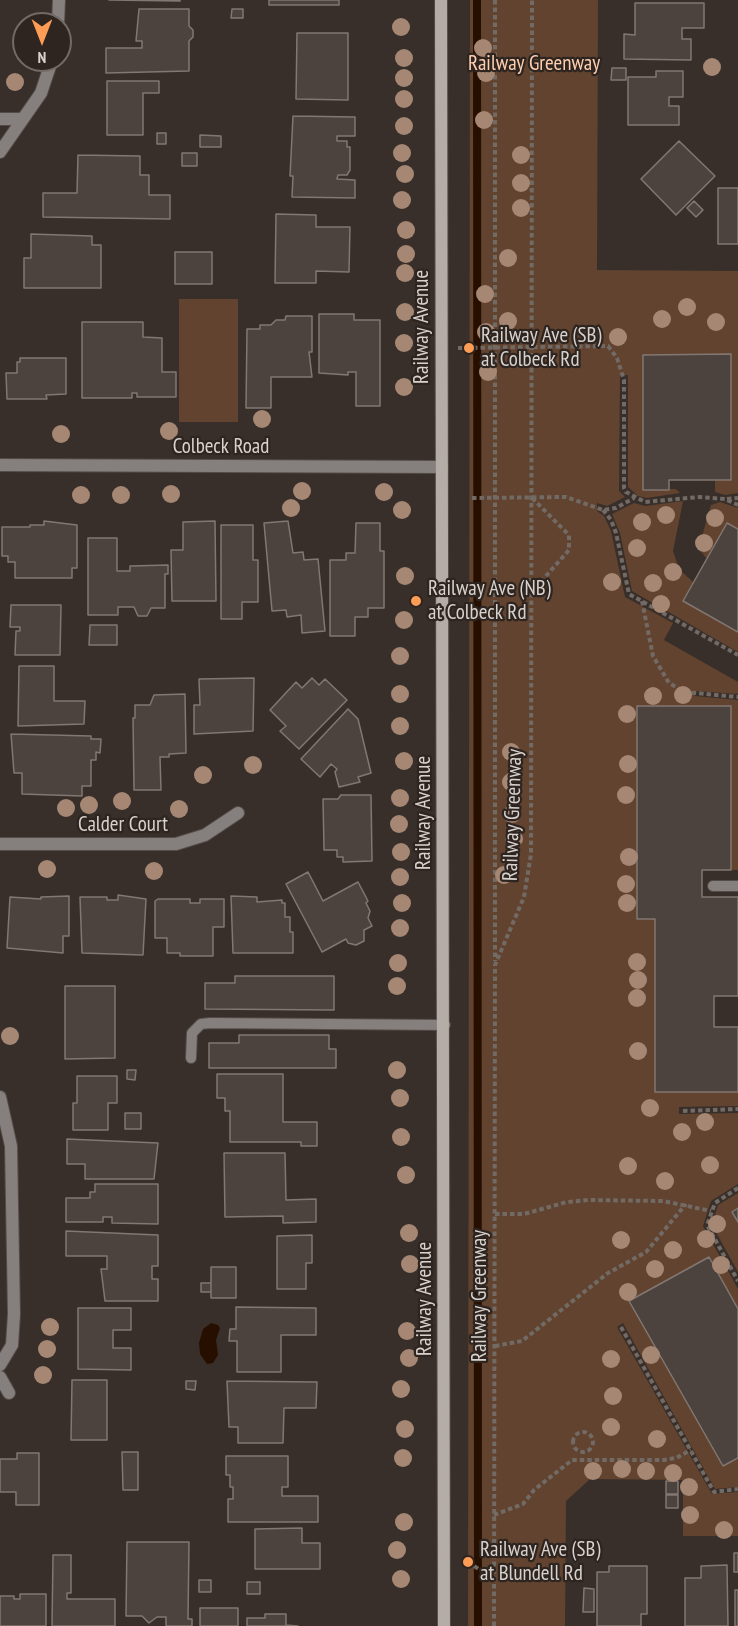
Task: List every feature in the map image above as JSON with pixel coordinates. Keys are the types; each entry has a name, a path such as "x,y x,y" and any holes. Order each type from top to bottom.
{"main road":[{"name":"Railway Avenue","path":"441,0 445,1025 444,1626"}],"street":[{"path":"0,152 41,93 48,72"},
{"path":"0,119 23,119"},
{"name":"Colbeck Road","path":"0,465 442,467"},
{"name":"Calder Court","path":"0,844 176,844 206,835 238,813"},
{"path":"0,1099 12,1164 14,1333 12,1345 0,1365"},
{"path":"0,1377 9,1394"}],"lane":[{"path":"713,886 738,886"},
{"path":"191,1058 192,1033 201,1024 445,1025"}],"path":[{"path":"495,0 495,965"},
{"name":"Railway Greenway","path":"494,1626 495,965 524,897 531,854 532,0"},
{"path":"442,348 608,346 613,351 624,380 624,488 634,498 645,502 682,497 738,498"},
{"path":"472,498 566,497 603,510 616,508 634,498"},
{"path":"531,593 569,550 569,535 532,498"},
{"path":"725,499 738,505"},
{"path":"603,510 611,520 616,533 629,594 738,655"},
{"path":"642,601 653,656 669,683 685,692 738,697"},
{"path":"683,1111 738,1109"},
{"path":"738,1188 715,1203 707,1225 738,1281"},
{"path":"495,1214 524,1214 567,1202 588,1200 663,1201 711,1211"},
{"path":"495,1346 510,1346 522,1341 608,1273 646,1252 686,1204"},
{"path":"621,1327 714,1492 738,1489"},
{"path":"588,1432 594,1441 590,1450 583,1452 573,1444 576,1435 588,1432"},
{"path":"494,1515 516,1509 566,1463 583,1459 664,1460 682,1456 691,1450"},
{"path":"583,1452 583,1459"},
{"path":"468,1562 495,1579"}],"green space":[{"name":"Railway Greenway","path":"470,0 598,0 597,270 738,271 738,493 725,495 715,492 715,480 731,480 731,355 643,355 643,489 676,489 680,493 647,498 638,496 628,487 628,375 620,375 619,491 625,497 607,506 597,503 597,511 604,516 611,531 625,597 673,623 664,640 738,682 738,694 695,691 695,696 738,700 738,870 731,870 731,706 637,706 637,919 655,919 655,1092 738,1092 738,1106 679,1107 679,1114 738,1113 738,1184 711,1201 703,1226 738,1289 738,1309 709,1257 630,1302 723,1466 738,1458 738,1487 715,1489 623,1323 617,1327 712,1494 738,1492 738,1536 683,1536 683,1480 590,1479 566,1501 565,1626 468,1626"},
{"path":"179,299 238,299 238,422 179,422"},
{"path":"683,501 673,551 679,569 693,582 683,601 738,632 738,652 632,591 620,533 612,514 634,503 645,506"},
{"path":"720,502 738,508 738,529 727,523 707,559 702,553 700,543 711,505"},
{"path":"738,1193 738,1208 732,1212 738,1222 738,1272 712,1225 718,1205"}],"shaded area":[{"path":"211,1323 220,1328 216,1340 218,1355 213,1363 207,1364 200,1354 199,1343 203,1329"}],"building":[{"path":"109,0 180,0 180,1"},
{"path":"269,0 339,0 339,5 269,5"},
{"path":"635,3 704,3 704,28 682,28 682,39 691,39 691,60 624,59 624,34 635,35"},
{"path":"139,9 189,9 189,26 193,30 193,37 189,41 189,71 106,73 106,48 142,48 142,41 136,41"},
{"path":"232,9 243,9 243,18 231,18"},
{"path":"297,33 348,33 348,100 296,99"},
{"path":"612,68 626,68 626,80 611,80"},
{"path":"656,71 683,71 683,97 669,97 669,106 679,106 679,125 628,125 628,77 656,77"},
{"path":"107,81 159,81 159,93 143,93 143,135 107,135"},
{"path":"293,116 355,117 355,136 337,136 337,141 347,141 347,147 350,147 350,170 347,175 338,175 337,179 355,180 355,198 292,197 293,176 290,176"},
{"path":"157,133 166,133 166,144 157,144"},
{"path":"200,135 221,136 221,147 200,147"},
{"path":"679,141 715,176 676,215 641,179"},
{"path":"182,153 197,153 197,166 182,166"},
{"path":"78,155 140,156 140,175 149,175 149,195 170,195 170,219 43,217 43,193 77,193"},
{"path":"718,188 738,188 738,244 718,244"},
{"path":"694,201 703,210 696,217 687,208"},
{"path":"276,214 316,215 316,227 350,227 349,272 316,271 316,283 275,283"},
{"path":"31,234 92,236 92,245 101,245 101,288 24,288 24,258 31,258"},
{"path":"175,252 212,252 212,284 175,284"},
{"path":"319,314 354,314 354,320 380,320 380,406 356,406 356,372 348,372 348,375 319,373"},
{"path":"286,316 312,316 312,352 309,352 312,377 271,377 271,408 246,408 247,329 260,329 260,325 271,325 276,320 285,320"},
{"path":"82,322 143,322 143,337 162,338 162,372 176,372 176,397 137,397 137,393 132,393 132,398 82,398"},
{"path":"731,354 731,480 669,480 669,490 643,490 643,355"},
{"path":"20,358 66,358 66,394 46,395 47,399 7,399 6,373 17,373 17,362 20,362"},
{"path":"44,521 77,525 77,568 72,568 72,578 15,578 15,562 8,562 8,556 2,556 2,527 44,525"},
{"path":"215,521 216,601 172,601 171,550 183,550 183,522"},
{"path":"288,521 293,553 303,552 304,560 318,559 325,631 302,633 301,615 287,617 286,610 272,611 264,523"},
{"path":"356,523 380,523 380,551 384,551 384,608 368,608 368,617 355,617 355,636 330,636 330,560 346,560 346,553 355,553"},
{"path":"727,523 738,529 738,632 683,601"},
{"path":"221,525 253,525 253,560 258,560 258,602 242,602 242,619 221,619"},
{"path":"88,538 117,538 117,571 130,571 130,566 168,565 168,574 165,574 165,608 151,608 147,616 138,616 134,607 118,607 118,615 88,615"},
{"path":"11,605 61,605 60,655 15,655 16,631 20,631 20,627 10,627"},
{"path":"90,625 117,625 117,645 89,645"},
{"path":"19,666 54,666 54,701 85,701 84,724 18,726"},
{"path":"254,678 253,731 194,734 194,705 200,705 199,679"},
{"path":"312,678 319,685 325,679 347,700 299,749 280,731 286,726 270,710 296,682 302,688"},
{"path":"185,694 186,753 160,757 161,790 134,790 133,718 135,718 135,705 150,705 154,695"},
{"path":"637,706 731,706 731,870 702,870 702,897 738,897 738,996 714,996 714,1027 738,1027 738,1092 655,1092 655,919 637,919"},
{"path":"348,709 358,719 371,773 358,777 360,782 339,787 335,772 337,769 331,764 320,777 301,759"},
{"path":"11,734 91,736 91,739 101,739 100,753 96,752 96,760 91,760 91,786 82,786 82,796 22,794 22,773 14,773"},
{"path":"341,795 371,795 372,861 343,862 343,857 337,857 337,850 324,850 323,799 338,799"},
{"path":"308,872 323,901 358,882 368,901 366,903 370,911 368,918 372,926 364,930 364,941 356,945 348,943 346,939 322,952 286,884"},
{"path":"118,895 146,899 143,955 82,953 80,897 107,897 107,900 118,900"},
{"path":"69,896 69,936 63,936 63,953 7,948 10,897 41,899 41,897"},
{"path":"231,896 257,897 257,902 282,900 282,903 285,903 285,917 290,917 293,953 233,953"},
{"path":"158,899 190,899 190,903 200,903 200,899 224,899 224,927 213,927 213,956 180,956 180,953 167,953 167,938 155,938 155,901"},
{"path":"235,976 334,976 334,1010 205,1009 205,983 235,983"},
{"path":"65,986 115,986 115,1058 65,1059"},
{"path":"239,1035 329,1035 329,1049 336,1049 336,1068 209,1068 209,1043 239,1043"},
{"path":"127,1070 136,1070 135,1080 127,1079"},
{"path":"217,1074 283,1074 283,1122 317,1122 317,1146 301,1146 301,1142 230,1142 230,1111 225,1111 225,1098 217,1098"},
{"path":"77,1076 117,1076 117,1103 108,1103 108,1130 73,1130 73,1103 77,1103"},
{"path":"125,1113 141,1113 141,1129 125,1129"},
{"path":"67,1139 158,1143 154,1179 85,1179 85,1164 67,1164"},
{"path":"224,1153 285,1153 286,1200 316,1199 316,1222 283,1223 283,1216 225,1217"},
{"path":"95,1184 158,1184 158,1224 112,1223 112,1217 103,1217 103,1222 66,1222 66,1198 90,1198 90,1192 95,1192"},
{"path":"738,1208 738,1222 732,1212"},
{"path":"66,1231 158,1235 158,1266 152,1266 152,1279 158,1279 158,1301 105,1301 101,1269 107,1269 107,1256 66,1256"},
{"path":"312,1235 312,1263 306,1263 306,1289 277,1289 277,1236"},
{"path":"709,1257 738,1309 738,1458 723,1466 629,1301"},
{"path":"211,1267 236,1267 236,1298 211,1298"},
{"path":"201,1283 211,1283 211,1292 201,1292"},
{"path":"236,1307 316,1308 316,1335 281,1335 281,1372 237,1372 237,1341 229,1341 230,1329 236,1329"},
{"path":"78,1308 131,1308 131,1330 113,1330 113,1348 131,1348 131,1370 78,1369"},
{"path":"72,1380 107,1380 107,1440 71,1440"},
{"path":"186,1381 196,1381 195,1390 186,1389"},
{"path":"227,1381 317,1382 316,1408 284,1408 283,1443 238,1443 238,1427 229,1427"},
{"path":"122,1452 138,1452 138,1490 123,1490"},
{"path":"17,1453 39,1453 39,1505 16,1505 16,1492 0,1492 0,1459 17,1459"},
{"path":"226,1456 288,1456 288,1487 282,1487 282,1496 318,1496 318,1522 228,1522 228,1499 233,1499 233,1487 230,1487 230,1475 226,1475"},
{"path":"666,1481 678,1481 678,1494 666,1494"},
{"path":"666,1495 678,1495 678,1508 666,1508"},
{"path":"302,1528 302,1543 320,1543 320,1569 255,1569 255,1529"},
{"path":"127,1542 189,1542 188,1619 192,1619 192,1626 166,1626 166,1617 157,1617 149,1623 142,1616 126,1616"},
{"path":"734,1553 738,1553 738,1572 734,1572"},
{"path":"53,1555 71,1555 71,1593 67,1593 67,1599 115,1599 115,1626 52,1626"},
{"path":"727,1565 728,1626 685,1626 685,1578 701,1578 701,1566"},
{"path":"609,1566 647,1566 647,1614 641,1614 641,1626 597,1626 597,1572 609,1572"},
{"path":"199,1580 211,1580 211,1592 199,1592"},
{"path":"247,1582 260,1582 260,1594 247,1594"},
{"path":"584,1588 594,1589 594,1612 583,1612"},
{"path":"735,1590 738,1590 738,1626 735,1626"},
{"path":"20,1594 46,1594 46,1626 0,1626 0,1596 14,1596 14,1599 20,1599"},
{"path":"200,1608 238,1608 238,1626 200,1626"},
{"path":"265,1614 286,1614 286,1625 298,1626 247,1626 247,1618 265,1618"}],"waterway":[{"path":"477,0 478,1626"}],"place":[{"name":"Railway Ave (SB) at Colbeck Rd","path":"469,348"},
{"name":"Railway Ave (NB) at Colbeck Rd","path":"416,601"},
{"name":"Railway Ave (SB) at Blundell Rd","path":"468,1562"}]}
